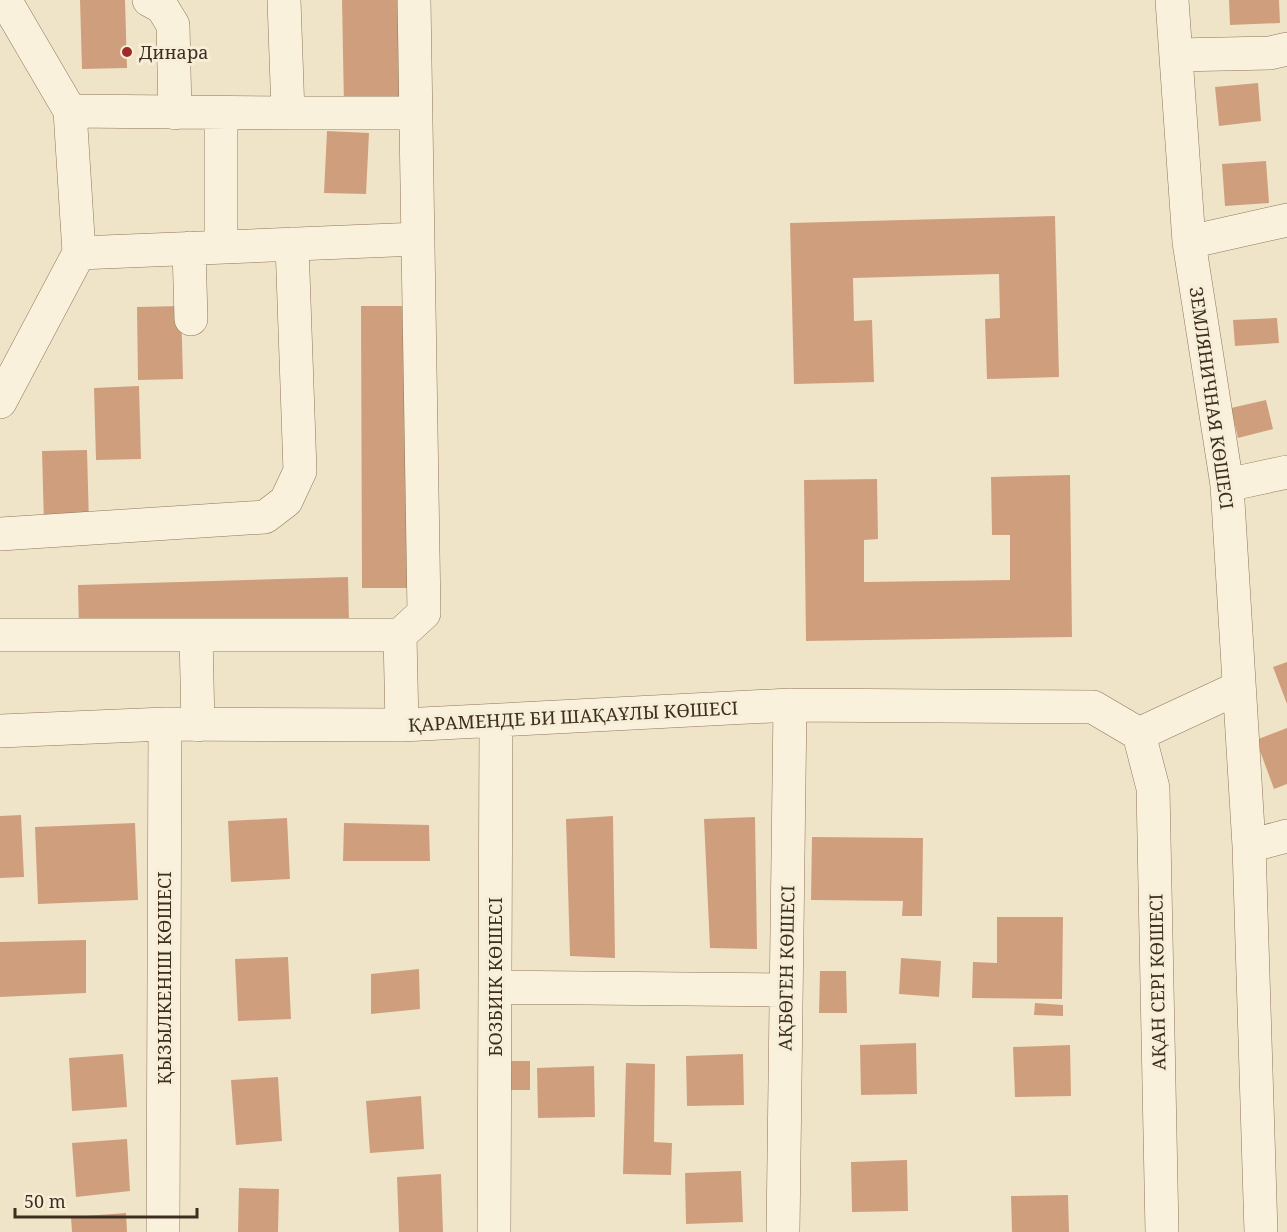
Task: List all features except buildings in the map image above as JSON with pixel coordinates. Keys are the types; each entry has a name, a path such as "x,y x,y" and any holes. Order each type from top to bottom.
{"street":[{"path":"0,402 79,253 70,111 5,0"},
{"path":"149,0 162,7 172,25 175,113"},
{"path":"284,0 288,112"},
{"path":"0,635 400,635 424,613 414,0"},
{"name":"ЗЕМЛЯНИЧНАЯ КӨШЕСІ","path":"1172,0 1189,242 1227,485 1249,846 1261,1232"},
{"path":"1177,55 1270,53 1287,49"},
{"path":"70,111 221,114 416,113"},
{"path":"221,114 221,247"},
{"path":"1189,242 1287,220"},
{"path":"79,253 418,239"},
{"path":"0,534 265,517 286,501 300,471 292,244"},
{"path":"189,248 191,319"},
{"path":"1227,485 1287,472"},
{"path":"196,635 198,724"},
{"path":"400,635 402,725"},
{"path":"1139,734 1238,688"},
{"name":"ҚАРАМЕНДЕ БИ ШАҚАҰЛЫ КӨШЕСІ","path":"0,730 165,724 402,725 496,722 790,705 1093,707 1139,734"},
{"name":"АҚБӨГЕН КӨШЕСІ","path":"783,1232 790,705"},
{"name":"БОЗБИІК КӨШЕСІ","path":"494,1232 496,722"},
{"name":"ҚЫЗЫЛКЕНІШ КӨШЕСІ","path":"163,1232 165,724"},
{"name":"АҚАН СЕРІ КӨШЕСІ","path":"1139,734 1153,788 1162,1232"},
{"path":"1249,846 1287,836"},
{"path":"495,987 786,990"}],"place":[{"name":"Динара","path":"127,52"}]}
